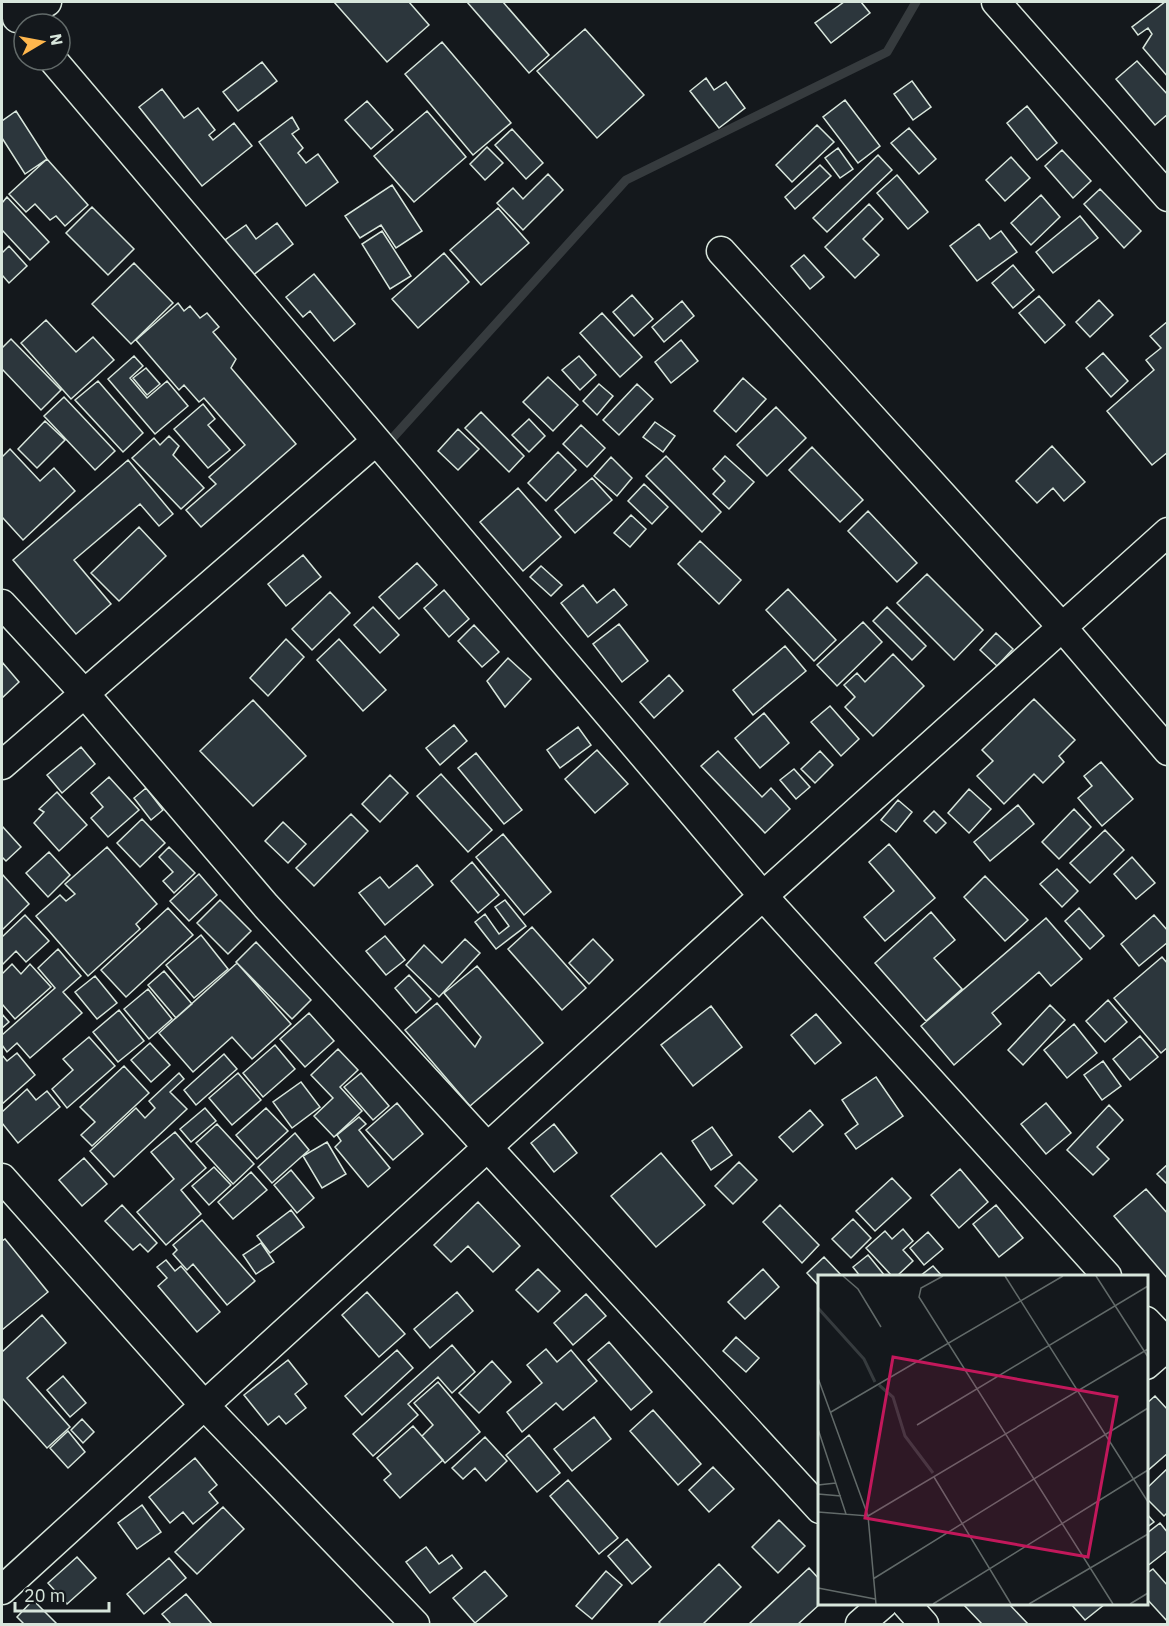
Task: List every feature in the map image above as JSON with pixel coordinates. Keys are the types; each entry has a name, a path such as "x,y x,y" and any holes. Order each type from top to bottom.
{"street":[{"path":"26,12 47,2"},
{"path":"996,2 1167,197"},
{"path":"63,72 763,896 1106,1275"},
{"path":"721,251 1062,627 1167,751"},
{"path":"2,765 376,441"},
{"path":"2,1590 763,896 1167,532"},
{"path":"2,604 85,694 266,906 818,1508"},
{"path":"2,1178 204,1405 415,1624"},
{"path":"1148,1323 1167,1345 1148,1363"},
{"path":"860,1624 882,1605"},
{"path":"907,1605 924,1624"}],"building":[{"path":"334,2 409,2 429,25 387,62"},
{"path":"467,2 503,2 549,55 529,73"},
{"path":"844,2 861,2 870,13 831,43 815,23"},
{"path":"1168,2 1168,77 1143,48 1152,34 1148,28 1138,35 1132,27"},
{"path":"585,29 644,95 597,138 537,71"},
{"path":"442,42 511,123 473,155 405,74"},
{"path":"1137,61 1168,95 1168,114 1155,125 1116,79"},
{"path":"262,62 277,81 238,111 223,92"},
{"path":"706,78 714,90 726,82 745,108 719,128 690,91"},
{"path":"912,81 931,107 913,120 894,94"},
{"path":"162,89 184,118 198,108 215,130 209,135 213,140 234,123 252,146 202,186 139,107"},
{"path":"845,100 880,146 858,163 823,117"},
{"path":"367,101 393,130 371,149 345,120"},
{"path":"1027,106 1057,143 1037,160 1007,123"},
{"path":"16,111 47,159 25,174 2,138 2,121"},
{"path":"427,111 466,157 414,202 374,156"},
{"path":"292,117 299,129 292,134 303,148 298,153 306,163 318,154 338,182 306,206 259,142"},
{"path":"817,125 834,142 792,182 776,165"},
{"path":"909,128 936,159 919,174 891,143"},
{"path":"512,129 543,163 526,179 495,145"},
{"path":"487,147 503,163 485,180 470,164"},
{"path":"838,148 853,169 840,178 825,158"},
{"path":"1062,150 1091,181 1073,198 1045,166"},
{"path":"878,155 892,170 827,232 813,218"},
{"path":"1011,157 1030,178 1005,201 986,180"},
{"path":"47,159 88,205 65,226 56,216 50,220 35,204 26,212 9,194"},
{"path":"820,165 831,176 795,209 785,197"},
{"path":"548,174 563,190 523,230 497,203 513,188 523,199"},
{"path":"897,175 928,212 908,229 877,193"},
{"path":"392,185 422,231 396,248 381,225 360,238 345,216"},
{"path":"1100,189 1141,231 1124,248 1084,204"},
{"path":"1041,195 1060,217 1031,245 1011,223"},
{"path":"7,197 49,242 30,260 2,230 2,203"},
{"path":"869,204 883,219 863,239 879,255 855,278 825,247"},
{"path":"92,207 134,249 108,275 66,233"},
{"path":"498,208 529,243 481,285 450,250"},
{"path":"1080,216 1098,238 1053,273 1036,252"},
{"path":"277,223 293,244 252,276 225,240 246,225 256,239"},
{"path":"979,224 990,239 1001,231 1017,252 977,281 950,246"},
{"path":"382,231 411,276 390,289 362,244"},
{"path":"9,246 27,266 9,283 2,275 2,253"},
{"path":"444,253 469,282 418,328 392,299"},
{"path":"804,255 824,277 810,289 791,266"},
{"path":"134,263 173,303 131,344 92,304"},
{"path":"1013,265 1034,290 1013,308 992,283"},
{"path":"314,274 355,324 334,341 310,311 303,317 286,297"},
{"path":"632,295 653,319 634,336 613,312"},
{"path":"1039,296 1065,325 1045,343 1019,313"},
{"path":"1099,300 1113,315 1090,337 1076,322"},
{"path":"682,301 694,316 664,342 652,327"},
{"path":"178,303 184,311 190,306 200,318 207,313 219,327 213,332 236,359 231,368 296,444 201,527 186,510 216,484 209,477 245,445 204,398 199,402 184,385 179,390 136,340"},
{"path":"602,313 642,357 620,377 580,333"},
{"path":"46,320 76,352 93,337 114,360 71,399 21,343"},
{"path":"1168,321 1168,452 1152,465 1107,411 1154,370 1146,360 1161,348 1150,336"},
{"path":"11,339 61,390 41,410 2,369 2,348"},
{"path":"681,340 698,361 671,383 655,362"},
{"path":"1103,353 1128,381 1111,397 1086,368"},
{"path":"134,356 143,366 130,378 147,398 167,381 188,406 155,434 108,379"},
{"path":"579,356 596,375 580,390 562,370"},
{"path":"146,368 160,384 147,395 133,378"},
{"path":"548,377 578,405 553,431 523,402"},
{"path":"743,378 766,399 736,432 714,411"},
{"path":"98,381 143,433 123,452 75,400"},
{"path":"599,384 613,396 597,415 583,401"},
{"path":"637,384 653,399 619,435 603,420"},
{"path":"64,397 115,451 95,470 44,416"},
{"path":"203,404 215,419 208,425 230,450 208,468 174,429"},
{"path":"776,407 806,438 767,476 737,445"},
{"path":"481,412 524,456 509,472 465,428"},
{"path":"529,419 545,436 529,452 512,435"},
{"path":"45,421 65,440 37,468 18,449"},
{"path":"655,422 675,436 663,452 643,437"},
{"path":"581,425 605,448 587,467 563,444"},
{"path":"458,429 479,449 458,470 438,451"},
{"path":"169,436 179,446 173,455 204,488 181,509 132,458 154,438 160,445"},
{"path":"1052,446 1085,482 1064,501 1053,488 1037,503 1016,481"},
{"path":"812,447 863,500 840,522 789,470"},
{"path":"10,449 40,481 54,468 75,491 23,540 2,517 2,457"},
{"path":"558,452 576,470 546,501 528,483"},
{"path":"666,456 721,512 702,532 646,476"},
{"path":"725,456 754,482 729,509 713,494 725,481 713,469"},
{"path":"611,457 632,478 617,496 594,476"},
{"path":"128,460 173,514 159,526 140,504 74,560 111,604 76,634 13,560"},
{"path":"592,478 612,500 575,533 555,510"},
{"path":"644,484 668,507 652,524 628,501"},
{"path":"518,488 561,537 523,571 480,522"},
{"path":"868,511 917,563 897,582 848,531"},
{"path":"631,515 646,529 630,547 614,533"},
{"path":"139,527 166,556 119,601 91,573"},
{"path":"700,541 741,580 719,604 678,564"},
{"path":"303,555 321,577 286,606 268,584"},
{"path":"417,563 437,585 399,619 379,597"},
{"path":"541,566 562,585 551,596 530,577"},
{"path":"927,574 983,630 954,660 897,603"},
{"path":"583,585 597,603 614,589 627,605 588,637 561,603"},
{"path":"788,589 836,640 814,661 766,610"},
{"path":"444,590 469,619 449,637 424,608"},
{"path":"330,592 350,613 312,650 292,629"},
{"path":"373,607 399,635 380,653 354,625"},
{"path":"887,607 926,646 912,660 873,621"},
{"path":"863,622 882,642 837,686 817,665"},
{"path":"619,624 648,661 622,682 593,644"},
{"path":"474,625 499,652 482,667 458,641"},
{"path":"996,633 1013,649 997,666 980,650"},
{"path":"286,639 304,657 268,696 250,678"},
{"path":"339,639 386,690 363,711 317,660"},
{"path":"785,646 806,671 753,715 733,690"},
{"path":"893,654 924,686 873,736 845,707 855,697 844,685 857,673 865,682"},
{"path":"508,658 531,679 505,707 487,681"},
{"path":"2,662 19,682 2,698"},
{"path":"669,675 683,691 654,718 640,702"},
{"path":"1034,699 1075,740 1059,756 1064,762 1043,783 1034,774 1004,804 977,776 993,761 982,750"},
{"path":"253,700 306,756 253,806 200,751"},
{"path":"830,706 859,739 841,756 811,722"},
{"path":"764,713 789,743 760,768 735,738"},
{"path":"454,725 467,741 440,765 426,748"},
{"path":"578,727 591,745 560,768 547,750"},
{"path":"81,747 95,764 62,793 47,775"},
{"path":"597,750 628,784 595,813 565,779"},
{"path":"718,751 762,797 771,788 790,809 765,833 701,766"},
{"path":"820,751 833,765 815,783 801,769"},
{"path":"476,753 522,810 504,824 458,768"},
{"path":"1101,762 1133,799 1102,826 1078,798 1092,786 1084,776"},
{"path":"794,769 810,787 796,799 780,780"},
{"path":"441,774 492,830 468,852 417,796"},
{"path":"390,775 408,793 380,822 362,804"},
{"path":"109,777 139,810 108,837 91,818 103,807 91,793"},
{"path":"146,788 163,810 151,820 134,798"},
{"path":"969,789 991,809 969,833 948,813"},
{"path":"57,792 87,825 59,851 34,823 44,812 39,809"},
{"path":"898,800 912,812 896,832 881,820"},
{"path":"1018,805 1034,824 990,861 974,842"},
{"path":"1074,809 1091,827 1059,859 1042,842"},
{"path":"934,811 946,823 936,833 924,821"},
{"path":"351,814 368,831 314,886 296,868"},
{"path":"142,819 165,843 140,867 117,843"},
{"path":"283,822 306,844 288,863 265,841"},
{"path":"2,826 21,847 6,861 2,857"},
{"path":"1105,830 1124,850 1090,883 1070,863"},
{"path":"503,834 551,892 524,915 476,857"},
{"path":"889,844 935,898 885,941 864,917 894,891 869,862"},
{"path":"107,847 157,904 136,924 140,929 88,976 36,916 60,895 66,901 75,894 65,884"},
{"path":"169,847 195,873 174,893 163,881 173,872 159,857"},
{"path":"49,852 70,875 48,897 26,873"},
{"path":"1132,857 1155,883 1136,899 1114,874"},
{"path":"472,862 499,895 478,913 451,881"},
{"path":"417,865 433,885 385,925 359,893 380,877 389,888"},
{"path":"1057,869 1078,891 1062,907 1040,884"},
{"path":"2,874 29,904 2,930"},
{"path":"199,874 217,895 189,921 170,901"},
{"path":"985,876 1028,920 1005,941 964,897"},
{"path":"220,900 251,931 228,954 197,923"},
{"path":"505,900 526,926 496,949 475,922 485,914 499,934 509,926 495,907"},
{"path":"168,908 193,935 126,997 101,970"},
{"path":"1079,908 1104,936 1090,949 1065,921"},
{"path":"931,912 955,940 934,958 962,989 926,1021 875,963"},
{"path":"25,915 49,941 26,962 16,951 2,965 2,937"},
{"path":"1154,915 1168,931 1168,942 1139,966 1121,944"},
{"path":"1046,918 1082,959 1051,986 1039,972 992,1013 1001,1024 954,1065 921,1026"},
{"path":"532,927 586,988 562,1010 508,949"},
{"path":"201,935 228,969 194,998 166,965"},
{"path":"385,936 405,960 386,975 366,951"},
{"path":"465,939 480,953 439,997 406,965 424,945 442,963"},
{"path":"593,939 613,960 589,984 569,963"},
{"path":"256,942 311,1000 292,1019 236,962"},
{"path":"58,949 81,976 63,992 82,1013 30,1058 17,1043 7,1052 2,1045 2,1035 55,988 38,968"},
{"path":"1162,957 1168,964 1168,1047 1161,1053 1114,998"},
{"path":"237,963 291,1024 252,1059 232,1037 193,1072 159,1033"},
{"path":"12,964 21,974 30,964 51,987 15,1019 2,1004 2,974"},
{"path":"477,966 543,1043 470,1106 405,1030 437,1003 475,1047 481,1037 444,993"},
{"path":"164,971 192,1004 176,1018 148,985"},
{"path":"409,975 431,999 416,1013 395,988"},
{"path":"95,976 117,1003 97,1019 75,992"},
{"path":"148,989 172,1019 149,1039 124,1009"},
{"path":"1108,1000 1127,1022 1105,1042 1086,1021"},
{"path":"1050,1005 1065,1020 1023,1065 1008,1050"},
{"path":"711,1006 742,1047 693,1086 661,1045"},
{"path":"119,1010 144,1041 118,1062 93,1032"},
{"path":"309,1013 334,1041 305,1067 280,1039"},
{"path":"2,1014 9,1022 2,1028"},
{"path":"816,1014 841,1043 815,1064 791,1035"},
{"path":"1074,1024 1097,1053 1067,1078 1044,1050"},
{"path":"1140,1036 1158,1057 1130,1080 1113,1059"},
{"path":"89,1037 115,1066 67,1108 52,1089 73,1070 63,1059"},
{"path":"150,1043 170,1065 151,1082 131,1060"},
{"path":"275,1045 295,1069 263,1097 243,1073"},
{"path":"338,1049 358,1070 340,1087 362,1111 334,1137 314,1116 333,1098 311,1075"},
{"path":"17,1053 35,1075 2,1104 2,1055 7,1061"},
{"path":"224,1054 237,1069 196,1105 184,1090"},
{"path":"1103,1061 1121,1086 1102,1100 1084,1075"},
{"path":"124,1066 149,1093 92,1146 81,1135 95,1122 80,1107"},
{"path":"179,1073 184,1079 170,1092 187,1109 114,1177 90,1151 136,1108 145,1118 155,1108 149,1101"},
{"path":"238,1073 261,1100 232,1125 209,1098"},
{"path":"361,1073 389,1106 373,1120 344,1087"},
{"path":"876,1077 903,1116 856,1149 845,1134 858,1124 842,1100"},
{"path":"301,1082 320,1107 292,1128 273,1102"},
{"path":"27,1089 36,1100 47,1091 60,1107 18,1143 2,1123 2,1112"},
{"path":"397,1103 423,1134 393,1160 366,1130"},
{"path":"1046,1103 1071,1133 1046,1154 1021,1124"},
{"path":"1109,1105 1123,1120 1097,1147 1109,1159 1093,1175 1067,1150"},
{"path":"205,1108 216,1121 191,1142 180,1129"},
{"path":"266,1108 288,1131 257,1159 236,1135"},
{"path":"810,1110 823,1125 793,1152 779,1137"},
{"path":"359,1117 366,1124 359,1130 390,1168 368,1187 335,1147 341,1141 337,1135"},
{"path":"217,1124 254,1164 233,1184 196,1143"},
{"path":"554,1124 577,1153 554,1172 531,1143"},
{"path":"712,1127 732,1155 711,1170 692,1141"},
{"path":"175,1132 206,1168 181,1190 201,1214 166,1245 137,1212 174,1179 151,1152"},
{"path":"295,1133 309,1150 272,1183 258,1167"},
{"path":"327,1142 346,1174 322,1188 303,1156"},
{"path":"661,1153 705,1205 656,1247 611,1196"},
{"path":"84,1158 107,1184 82,1206 59,1180"},
{"path":"739,1162 757,1180 733,1204 715,1186"},
{"path":"1168,1164 1168,1185 1157,1174"},
{"path":"214,1167 231,1185 209,1205 192,1186"},
{"path":"960,1169 988,1202 959,1228 931,1195"},
{"path":"291,1170 314,1198 297,1213 274,1185"},
{"path":"251,1172 267,1190 233,1219 218,1202"},
{"path":"892,1178 911,1198 875,1231 856,1211"},
{"path":"1146,1189 1168,1214 1168,1279 1114,1216"},
{"path":"478,1202 520,1246 493,1272 468,1246 451,1262 434,1245"},
{"path":"122,1205 157,1243 148,1252 140,1244 133,1250 105,1221"},
{"path":"780,1205 819,1245 802,1263 763,1222"},
{"path":"996,1205 1023,1238 999,1257 973,1224"},
{"path":"291,1210 304,1227 270,1253 257,1236"},
{"path":"853,1219 871,1238 851,1258 832,1239"},
{"path":"202,1220 255,1281 227,1305 193,1264 187,1270 173,1254 177,1250 173,1245"},
{"path":"903,1229 913,1241 903,1250 913,1261 898,1275 891,1275 866,1248 885,1231 892,1239"},
{"path":"928,1232 943,1249 924,1265 910,1248"},
{"path":"5,1239 48,1292 2,1330 2,1241"},
{"path":"261,1243 274,1262 256,1274 243,1255"},
{"path":"868,1255 884,1275 859,1275 853,1267"},
{"path":"824,1257 841,1275 818,1275 818,1285 807,1273"},
{"path":"166,1260 175,1271 181,1266 220,1312 197,1332 158,1286 167,1278 157,1267"},
{"path":"933,1266 941,1275 921,1275"},
{"path":"538,1269 560,1291 538,1312 516,1290"},
{"path":"763,1269 779,1287 745,1319 728,1302"},
{"path":"367,1292 405,1334 379,1357 342,1315"},
{"path":"457,1292 473,1311 430,1348 414,1329"},
{"path":"586,1294 606,1316 573,1345 554,1323"},
{"path":"42,1315 66,1343 27,1378 70,1427 47,1448 2,1398 2,1352"},
{"path":"736,1337 759,1358 746,1372 723,1351"},
{"path":"609,1342 652,1392 631,1410 588,1360"},
{"path":"452,1345 475,1372 452,1393 438,1377 408,1404 418,1415 373,1456 353,1434"},
{"path":"546,1349 557,1362 571,1350 597,1381 563,1410 556,1403 522,1432 507,1412 542,1383 527,1365"},
{"path":"397,1350 413,1368 362,1415 345,1396"},
{"path":"288,1360 307,1384 295,1394 306,1408 286,1424 279,1416 268,1425 244,1395"},
{"path":"492,1361 511,1382 479,1413 459,1393"},
{"path":"63,1376 86,1403 70,1417 47,1390"},
{"path":"438,1382 480,1432 445,1463 422,1436 433,1425 414,1403"},
{"path":"1155,1396 1168,1410 1168,1453 1148,1470 1148,1402"},
{"path":"653,1410 701,1464 678,1485 630,1431"},
{"path":"594,1417 611,1439 572,1471 554,1449"},
{"path":"82,1419 94,1432 83,1443 71,1430"},
{"path":"413,1426 443,1460 400,1498 384,1480 391,1474 377,1458"},
{"path":"68,1431 85,1452 68,1468 50,1448"},
{"path":"529,1435 560,1473 537,1492 506,1455"},
{"path":"485,1437 507,1461 486,1481 475,1468 463,1479 452,1468"},
{"path":"195,1458 217,1485 209,1492 218,1503 193,1524 183,1512 170,1523 149,1497"},
{"path":"713,1467 734,1489 709,1512 689,1490"},
{"path":"1168,1468 1168,1512 1164,1516 1148,1500 1148,1487"},
{"path":"568,1480 618,1538 599,1554 550,1496"},
{"path":"142,1505 161,1532 137,1549 118,1523"},
{"path":"223,1507 244,1529 197,1574 175,1552"},
{"path":"1148,1515 1154,1522 1148,1526"},
{"path":"779,1520 805,1546 778,1573 752,1547"},
{"path":"1160,1523 1168,1533 1168,1550 1148,1565 1148,1532"},
{"path":"627,1539 651,1567 632,1584 608,1556"},
{"path":"426,1547 439,1564 452,1555 462,1568 430,1593 406,1562"},
{"path":"77,1557 96,1578 67,1604 48,1583"},
{"path":"169,1558 186,1578 144,1614 127,1594"},
{"path":"719,1564 741,1587 703,1624 661,1624 659,1622"},
{"path":"809,1568 818,1578 819,1605 798,1624 749,1624"},
{"path":"1153,1569 1168,1586 1168,1622 1148,1600 1148,1573"},
{"path":"485,1571 507,1596 475,1623 453,1598"},
{"path":"606,1571 622,1585 592,1619 576,1606"},
{"path":"186,1594 212,1624 171,1624 162,1614"},
{"path":"33,1600 57,1624 24,1624 17,1617"},
{"path":"964,1605 1010,1605 1028,1624 982,1624"},
{"path":"1072,1605 1104,1605 1085,1620"}],"waterway":[{"path":"389,442 626,180 887,52 916,2"}]}
